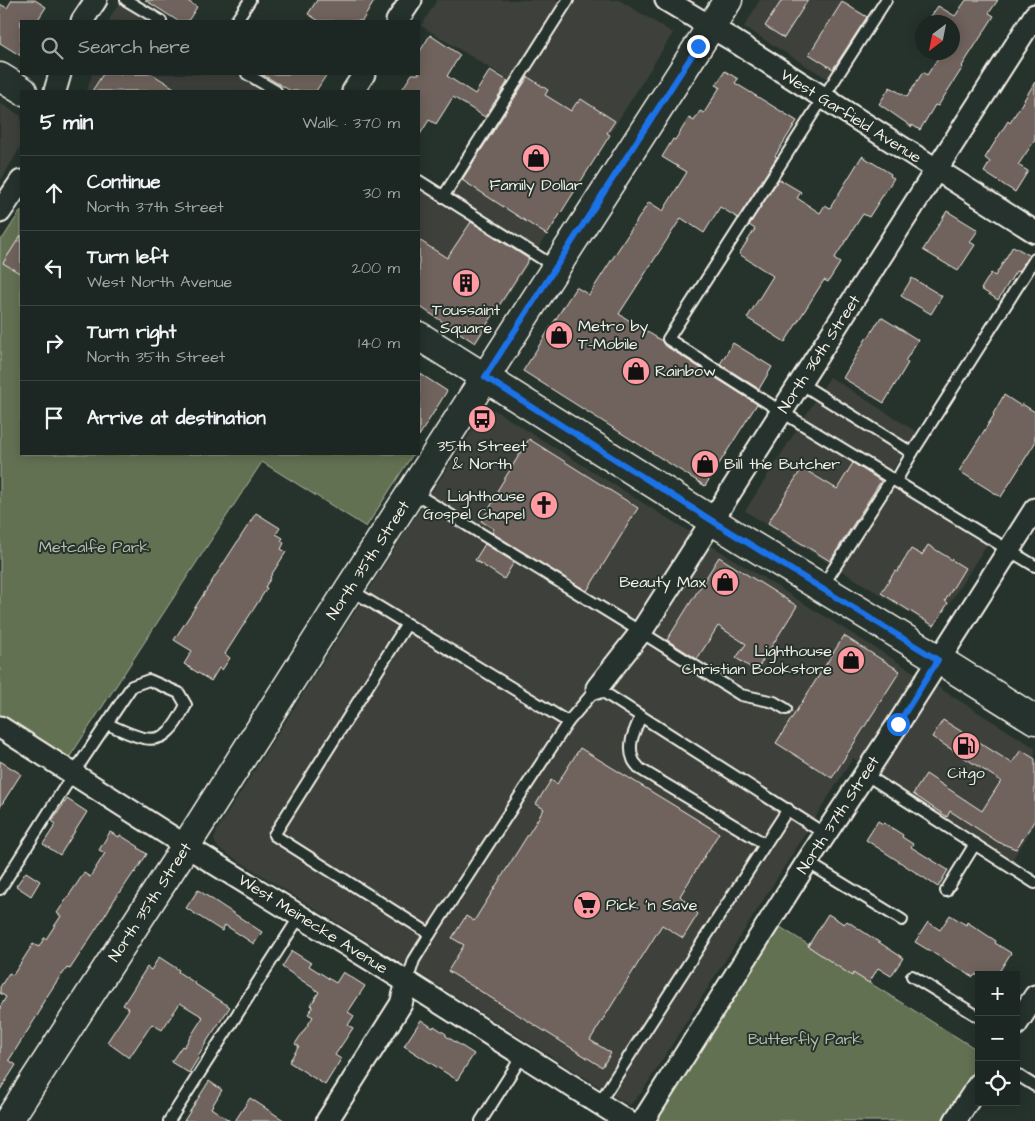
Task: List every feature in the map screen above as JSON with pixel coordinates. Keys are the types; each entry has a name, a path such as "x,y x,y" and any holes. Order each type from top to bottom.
{"main road":[{"name":"North 35th Street","path":"8,1121 728,0"},
{"path":"29,90 37,75"},
{"path":"0,77 21,90"},
{"path":"420,337 712,521 1035,720"}],"street":[{"path":"83,20 96,0"},
{"path":"399,20 411,0"},
{"name":"West Garfield Avenue","path":"666,0 1035,232"},
{"name":"North 36th Street","path":"597,688 641,632 1035,14"},
{"path":"55,90 60,75"},
{"path":"354,90 363,75"},
{"path":"0,212 20,182"},
{"name":"North 37th Street","path":"643,1121 825,834 1009,550 1032,519"},
{"name":"West Meinecke Avenue","path":"0,727 186,846 407,982 627,1121"},
{"path":"327,1121 401,1004 407,982"},
{"path":"1020,1019 1035,996"},
{"path":"955,1121 975,1090"}],"lane":[{"path":"126,0 159,20"},
{"path":"237,20 250,0"},
{"path":"444,197 568,0"},
{"path":"886,0 668,339 782,412 1035,566"},
{"path":"250,75 274,90"},
{"path":"420,182 556,268"},
{"path":"822,588 912,453 1035,259"},
{"path":"800,383 912,453"},
{"path":"412,491 741,695 774,702 786,709"},
{"path":"349,589 568,722"},
{"path":"407,624 274,835 430,934"},
{"path":"0,889 132,686 149,680 179,693 186,705 168,732 158,738 145,739 108,724"},
{"path":"407,982 414,960 430,934 568,722 597,688 825,834"},
{"path":"641,716 630,746 633,760 640,769 765,844"},
{"path":"865,774 1035,882"},
{"path":"599,1103 788,809"},
{"path":"946,891 975,844"},
{"path":"807,862 902,920"},
{"path":"169,1121 300,916"},
{"path":"912,976 977,1016"},
{"path":"481,1121 522,1056"},
{"path":"1020,1077 1035,1086"}],"shaded area":[{"path":"437,0 619,0 673,33 476,344 420,309 420,189 445,204 518,85 421,26"},
{"path":"760,0 842,0 868,16 828,79 744,27"},
{"path":"121,2 149,20 109,20"},
{"path":"92,75 238,75 262,90 87,90"},
{"path":"0,103 20,115 20,148 0,182"},
{"path":"830,377 917,432 886,480 987,544 934,628 745,511"},
{"path":"489,410 496,411 1035,748 1035,824 1012,860 853,758 642,1092 630,1105 218,848 214,840 218,828 402,537 483,414"}],"green space":[{"name":"Metcalfe Park","path":"20,212 20,455 412,455 366,527 262,462 69,758 0,715 0,240"},
{"name":"Butterfly Park","path":"780,927 975,1049 975,1068 941,1121 656,1121"}],"building":[{"path":"12,0 35,0 46,7 38,20 20,20 20,55 0,43 0,4 7,8"},
{"path":"145,0 186,0 197,7 189,20 176,20"},
{"path":"317,0 375,0 363,20 317,20 308,14"},
{"path":"782,0 808,0 784,38 765,26"},
{"path":"966,0 998,0 989,13 994,16 938,106 935,105 920,130 912,125 912,127 879,104 890,87 907,97 923,72 927,75 937,60 960,60 960,15 956,15"},
{"path":"842,2 867,17 833,69 809,54"},
{"path":"938,6 953,15 932,15"},
{"path":"430,35 460,55 447,76 475,94 490,70 508,81 485,117 453,97 436,124 429,120 420,134 420,90 402,90 411,75 420,75 420,51"},
{"path":"725,71 738,79 735,83 797,121 775,156 777,157 738,218 720,207 704,233 681,218 619,314 757,404 705,486 523,371 576,287 589,295 649,202 663,211 687,172 662,157 689,118 694,121 700,111 704,113 720,87 716,85"},
{"path":"102,75 154,75 177,90 93,90"},
{"path":"264,75 326,75 317,90 289,90"},
{"name":"Family Dollar","path":"528,77 548,90 545,95 571,111 581,99 615,121 607,133 610,135 547,235 462,180"},
{"path":"1035,82 1035,140 1018,165 1028,171 1015,192 984,172 990,162 985,158 1008,121 1010,123"},
{"path":"862,156 891,174 890,176 894,178 869,217 863,214 834,259 840,263 828,282 824,280 785,342 747,318 773,276 739,254 755,229 749,225 779,179 801,192 797,198 820,213 825,205 830,208"},
{"path":"947,211 978,230 970,242 975,245 958,271 923,250"},
{"name":"Toussaint Square","path":"471,222 529,259 475,343 420,307 420,241 447,258"},
{"path":"20,237 20,273 3,263"},
{"path":"1013,246 1029,255 1018,272 1016,271 998,300 981,289 991,273 995,276"},
{"path":"912,278 942,296 931,314 901,296"},
{"path":"881,317 918,340 905,361 908,363 884,403 843,378"},
{"path":"733,343 772,367 759,389 720,364"},
{"path":"420,374 447,391 420,434"},
{"path":"1004,395 1035,412 1035,443 1001,497 959,471 994,415"},
{"path":"529,439 638,508 587,591 492,533 494,529 481,521"},
{"path":"853,463 881,481 830,561 768,523 802,468 837,489"},
{"path":"256,513 280,528 276,534 283,538 281,541 284,543 281,549 286,552 270,577 265,587 267,588 225,654 230,658 222,670 219,668 211,681 184,664 192,651 174,640"},
{"path":"485,544 514,562 504,579 475,560"},
{"path":"928,545 965,568 945,601 948,603 934,626 881,593 911,549 922,555"},
{"path":"719,557 797,606 756,671 736,658 746,644 718,626 697,659 667,640"},
{"path":"844,636 900,671 832,778 776,743"},
{"path":"943,720 1012,763 1021,750 1035,759 1035,820 1016,849 998,842 950,811 947,817 913,794 926,774 982,811 1001,781 932,737"},
{"name":"Pick 'n Save","path":"580,748 719,833 680,896 698,914 683,938 662,925 590,1040 611,1053 602,1067 448,971 464,945 452,938 466,916 474,921 544,809 536,804 551,780 557,784"},
{"path":"0,761 21,774 0,807"},
{"path":"67,799 87,812 60,855 43,844 56,824 52,821"},
{"path":"878,821 903,835 902,837 913,844 911,847 948,870 938,887 866,840"},
{"path":"110,832 119,837 120,835 147,854 135,873 119,892 70,969 67,968 61,975 40,1007 42,1008 9,1060 16,1065 0,1090 0,1007 6,997 0,993 0,987 9,973 13,975 33,944 39,947 44,938 46,939 61,916 57,913 84,873 90,877 105,853 99,850"},
{"path":"26,872 40,881 31,896 16,886"},
{"path":"198,890 262,932 254,944 225,925 222,931 186,908"},
{"path":"828,914 844,924 847,921 903,958 891,976 878,968 869,983 853,973 852,976 808,946"},
{"path":"950,915 966,925 967,922 1011,953 1000,971 975,971 973,977 915,942 928,922 940,930"},
{"path":"292,951 311,963 309,966 336,983 343,972 365,986 348,1012 354,1016 348,1025 353,1028 335,1055 341,1059 325,1085 289,1062 299,1046 295,1044 313,1017 308,1014 319,992 282,967"},
{"path":"159,957 230,1007 189,1073 171,1062 182,1046 184,1047 203,1017 180,1003 162,1030 152,1024 129,1058 107,1042 129,1009 123,1005 147,967 151,970"},
{"path":"421,1020 433,1028 434,1026 474,1054 457,1080 404,1046"},
{"path":"209,1081 222,1090 211,1108 230,1121 184,1121"},
{"path":"250,1098 285,1121 235,1121"}],"place":[{"name":"Family Dollar","path":"536,158"},
{"name":"Toussaint Square","path":"466,283"},
{"name":"Metro by T-Mobile","path":"559,335"},
{"name":"Rainbow","path":"636,371"},
{"name":"35th Street & North","path":"482,419"},
{"name":"Bill the Butcher","path":"705,464"},
{"name":"Lighthouse Gospel Chapel","path":"544,505"},
{"name":"Beauty Max","path":"725,582"},
{"name":"Lighthouse Christian Bookstore","path":"851,660"},
{"name":"Citgo","path":"966,746"},
{"name":"Pick 'n Save","path":"587,905"}],"route":[{"path":"698,46 485,377 730,532 938,660 898,724"}]}
